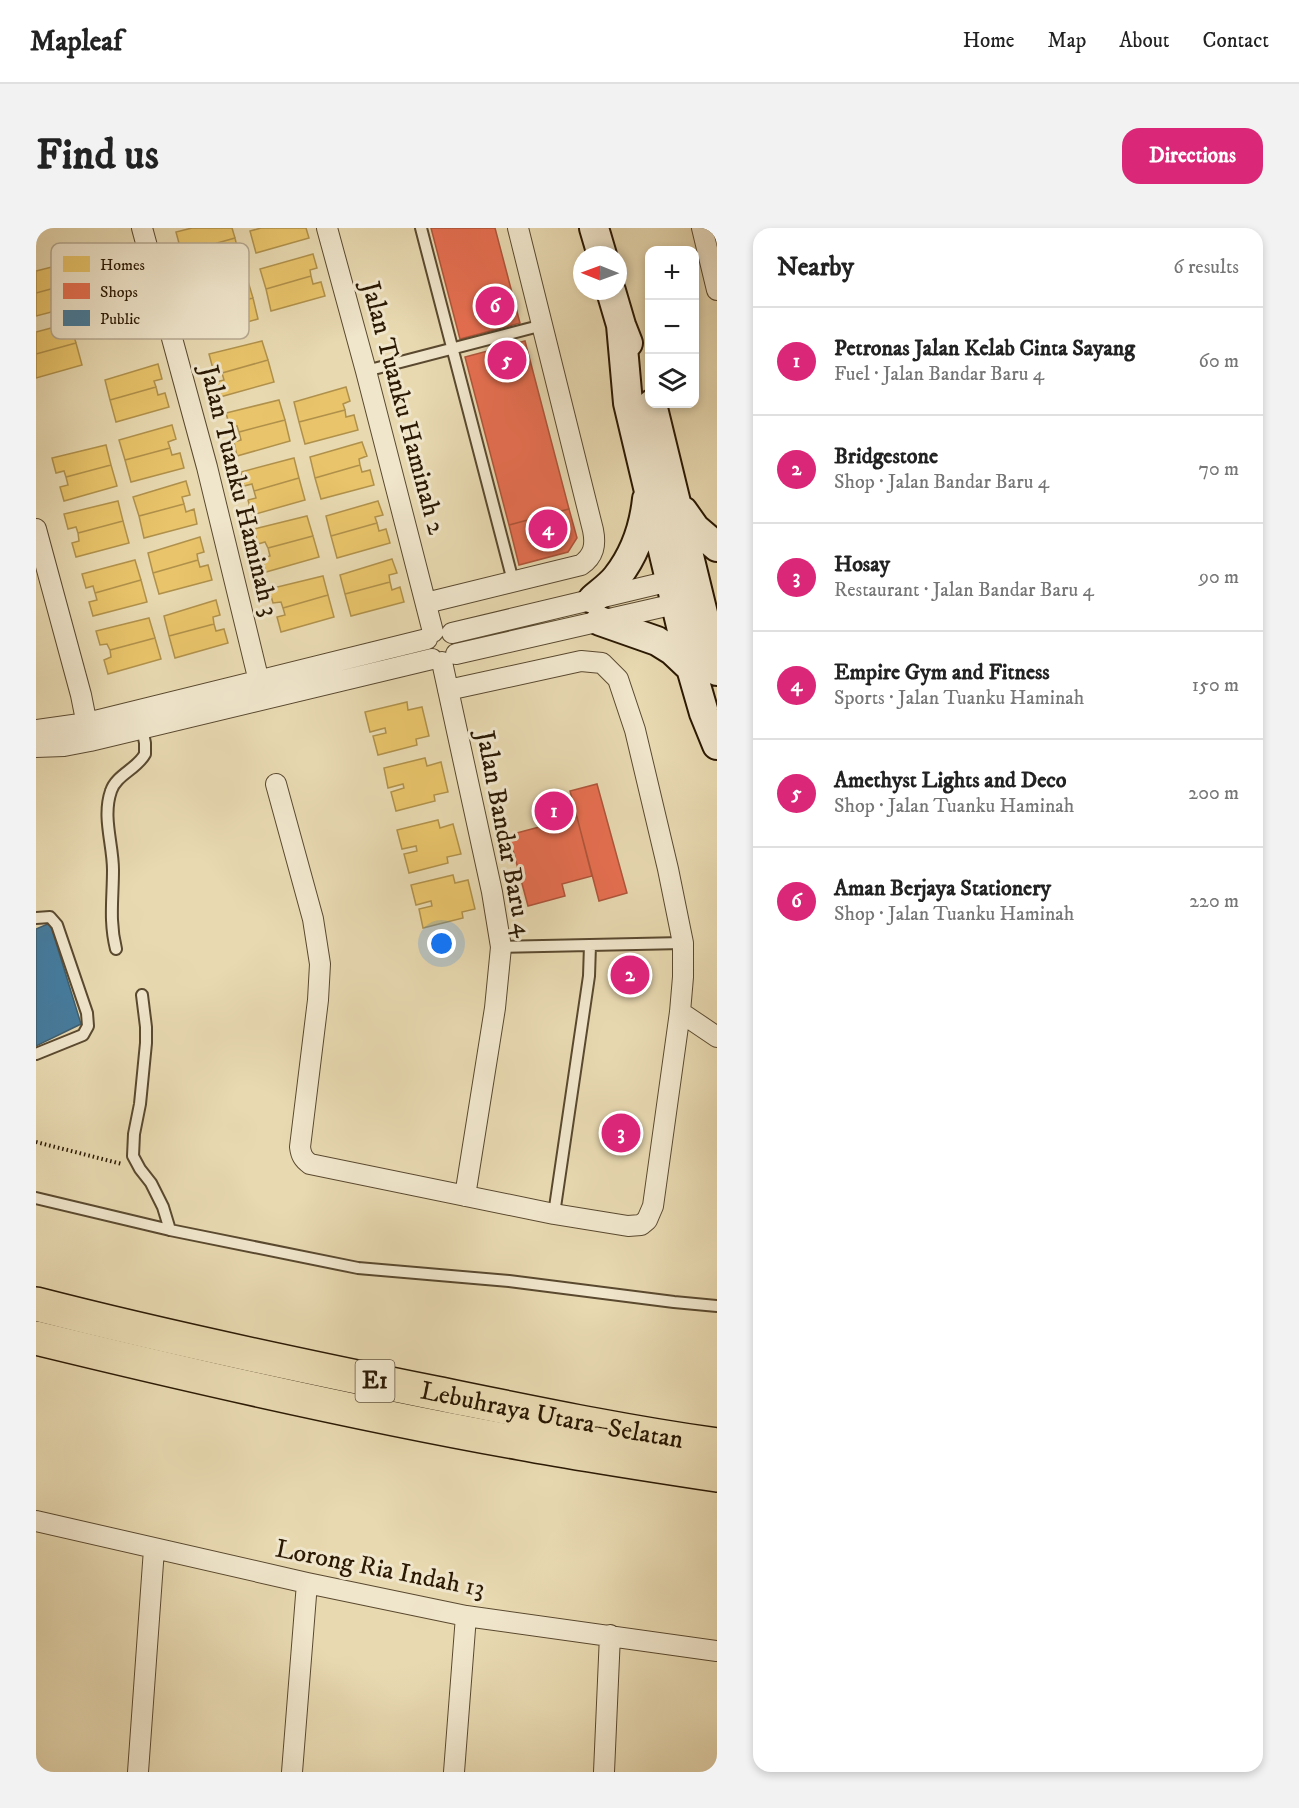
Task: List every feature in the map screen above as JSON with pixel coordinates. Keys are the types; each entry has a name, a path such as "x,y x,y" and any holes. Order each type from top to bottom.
{"highway":[{"name":"Lebuhraya Utara–Selatan","path":"36,1304 330,1372 527,1412 717,1445"},
{"name":"Lebuhraya Utara–Selatan","path":"36,1338 181,1374 311,1402 519,1443 717,1475"}],"main road":[{"path":"594,228 599,246"},
{"path":"614,300 621,325 645,382"},
{"path":"621,325 628,403 660,484 696,587 710,663 704,713 717,745"},
{"path":"652,408 660,484 634,550 596,610 673,651 710,663"},
{"path":"660,484 677,498 695,528 717,547"}],"street":[{"name":"Jalan Tuanku Haminah 3","path":"142,228 146,243"},
{"name":"Jalan Tuanku Haminah 2","path":"327,228 426,603 438,635"},
{"path":"426,603 580,565 588,560 594,549 595,542 518,228"},
{"path":"709,240 717,290"},
{"name":"Jalan Tuanku Haminah 3","path":"172,339 207,467 261,689"},
{"path":"36,529 88,732"},
{"path":"36,730 88,732 142,728 438,635 596,610 696,587"},
{"path":"36,747 64,746 88,732 261,689 443,658 596,610"},
{"path":"438,635 457,643 443,658"},
{"path":"438,635 426,650 443,658"},
{"name":"Jalan Bandar Baru 4","path":"443,658 492,892 501,947 495,1008 465,1196"},
{"path":"276,784 313,919 320,963 318,1000 300,1147 301,1155 305,1160 310,1164 554,1214 628,1226 641,1225 647,1220 653,1206 680,1012 683,944 635,730 618,679 602,663 581,661 448,690"},
{"path":"680,1012 717,1037"},
{"name":"Lorong Ria Indah 13","path":"36,1521 307,1583 466,1616 717,1651"},
{"path":"138,1772 154,1549"},
{"path":"292,1772 307,1583"},
{"path":"454,1772 466,1616"},
{"path":"604,1772 610,1635"}],"lane":[{"path":"421,228 513,581"},
{"path":"366,371 543,325"},
{"path":"116,949 112,932 113,870 108,828 108,803 111,789 118,779 134,768 145,754 142,728"},
{"path":"36,918 50,917 57,925 87,1014 88,1026 83,1035 36,1054"},
{"path":"501,947 683,944"},
{"path":"554,1214 589,976 590,945"},
{"path":"142,995 146,1043 133,1156 151,1183 163,1207 170,1230"},
{"path":"36,1198 170,1230 358,1268 509,1281 717,1306"}],"path":[{"path":"36,1142 140,1169"}],"building: Homes":[{"path":"192,228 232,228 235,238 217,243 179,243 176,232"},
{"path":"261,228 306,228 309,238 256,253 250,231"},
{"path":"235,238 236,243 217,243"},
{"path":"313,254 317,268 310,270 311,276 266,289 260,269"},
{"path":"51,267 51,289 36,293 36,271"},
{"path":"311,276 313,284 321,282 325,296 271,311 266,289"},
{"path":"249,285 253,298 249,299"},
{"path":"51,289 51,312 36,316 36,293"},
{"path":"253,298 258,319 249,322 249,299"},
{"path":"51,328 51,339 75,339 76,343 36,354 36,332"},
{"path":"262,341 268,360 222,373 220,366 213,369 209,354"},
{"path":"76,343 82,365 36,378 36,354"},
{"path":"268,360 274,382 220,397 216,382 224,380 222,373"},
{"path":"158,364 162,379 154,381 156,387 110,400 105,380"},
{"path":"156,387 158,395 165,393 169,407 116,422 110,400"},
{"path":"346,387 350,401 343,404 345,410 299,422 294,402"},
{"path":"279,400 285,420 239,432 237,426 230,428 226,413"},
{"path":"345,410 346,417 354,415 358,430 305,444 299,422"},
{"path":"285,420 290,441 237,456 234,442 241,440 239,432"},
{"path":"172,425 176,439 168,442 170,448 125,460 119,440"},
{"path":"362,442 367,456 359,459 360,465 315,478 310,457"},
{"path":"106,445 111,465 66,477 64,471 56,473 52,458"},
{"path":"170,448 172,455 180,453 184,468 131,482 125,460"},
{"path":"294,458 299,478 254,491 252,484 244,486 241,472"},
{"path":"111,465 117,486 64,501 60,487 68,485 66,477"},
{"path":"360,465 362,472 370,470 374,485 321,499 315,478"},
{"path":"299,478 305,500 252,515 248,500 256,498 254,491"},
{"path":"186,481 190,495 182,497 184,504 139,516 133,497"},
{"path":"118,501 123,521 78,533 76,527 68,529 64,514"},
{"path":"378,501 383,515 375,517 377,523 331,536 326,516"},
{"path":"184,504 186,512 194,509 197,524 144,538 139,516"},
{"path":"307,516 313,536 268,548 265,542 258,544 254,529"},
{"path":"123,521 129,543 76,557 72,543 79,541 78,533"},
{"path":"377,523 379,531 386,529 390,543 337,558 331,536"},
{"path":"313,536 319,557 266,572 262,558 270,556 268,548"},
{"path":"200,537 204,552 197,554 198,560 153,573 148,553"},
{"path":"392,559 397,573 389,575 390,582 345,594 340,575"},
{"path":"135,560 141,580 95,593 93,586 86,588 82,574"},
{"path":"198,560 200,567 208,565 212,580 159,594 153,573"},
{"path":"323,576 328,595 283,608 281,602 273,603 269,589"},
{"path":"141,580 147,602 93,616 89,602 97,600 95,593"},
{"path":"390,582 392,590 400,587 404,602 351,616 345,594"},
{"path":"328,595 334,617 281,632 277,617 285,615 283,608"},
{"path":"216,600 220,615 213,617 214,624 169,636 164,616"},
{"path":"149,618 155,638 110,650 107,644 100,645 96,631"},
{"path":"214,624 216,631 224,629 228,643 175,658 169,636"},
{"path":"155,638 161,659 108,674 104,660 111,657 110,650"},
{"path":"407,702 408,710 422,707 429,736 416,739 417,745 378,755 373,736 386,733 385,728 370,732 365,712"},
{"path":"425,758 427,766 441,762 448,792 434,795 435,801 396,811 391,792 404,788 403,784 388,788 384,768"},
{"path":"438,820 440,828 453,824 461,854 447,857 448,863 409,873 404,854 417,851 416,846 402,849 397,830"},
{"path":"453,875 455,883 468,880 475,909 462,912 463,918 423,928 419,909 432,906 431,901 416,905 411,885"}],"building: Shops":[{"path":"431,228 495,228 520,323 460,339"},
{"path":"525,341 569,509 509,525 465,357"},
{"path":"569,509 577,538 568,552 519,565 509,525"},
{"path":"597,784 627,893 599,901 570,791"},
{"path":"577,817 592,876 562,884 565,896 528,906 509,835"}],"building: Public":[{"path":"50,923 81,1024 36,1046 36,929"}],"place":[{"name":"Aman Berjaya Stationery","path":"495,306"},
{"name":"Amethyst Lights and Deco","path":"507,360"},
{"name":"Empire Gym and Fitness","path":"548,529"},
{"name":"Petronas Jalan Kelab Cinta Sayang","path":"554,811"},
{"name":"Bridgestone","path":"630,975"},
{"name":"Hosay","path":"621,1133"}]}
